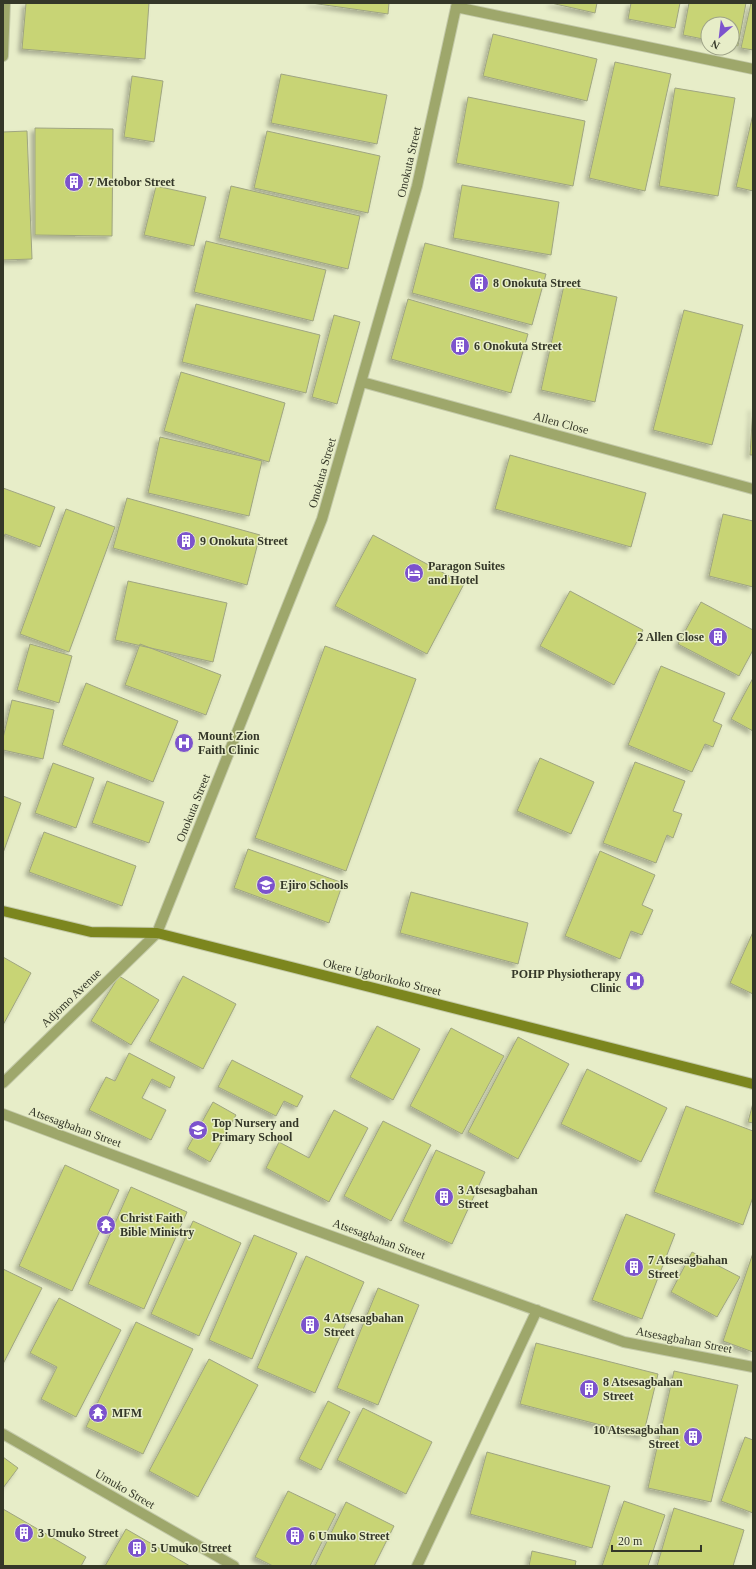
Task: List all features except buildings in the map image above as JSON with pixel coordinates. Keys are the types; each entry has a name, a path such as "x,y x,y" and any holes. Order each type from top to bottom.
{"street":[{"path":"3,56 5,3"},
{"path":"456,5 753,69"},
{"name":"Onokuta Street","path":"157,933 322,519 417,186 456,5"},
{"name":"Allen Close","path":"362,382 753,489"},
{"name":"Okere Ugborikoko Street","path":"3,911 91,932 157,933 753,1084"},
{"name":"Adjomo Avenue","path":"3,1083 157,933"},
{"name":"Atsesagbahan Street","path":"3,1114 298,1224 624,1342 753,1367"},
{"path":"418,1566 537,1310"},
{"name":"Umuko Street","path":"3,1434 234,1566"}],"place":[{"name":"7 Metobor Street","path":"74,182"},
{"name":"8 Onokuta Street","path":"479,283"},
{"name":"6 Onokuta Street","path":"460,346"},
{"name":"9 Onokuta Street","path":"186,541"},
{"name":"Paragon Suites and Hotel","path":"414,573"},
{"name":"2 Allen Close","path":"718,637"},
{"name":"Mount Zion Faith Clinic","path":"184,743"},
{"name":"Ejiro Schools","path":"266,885"},
{"name":"POHP Physiotherapy Clinic","path":"635,981"},
{"name":"Top Nursery and Primary School","path":"198,1130"},
{"name":"3 Atsesagbahan Street","path":"444,1197"},
{"name":"Christ Faith Bible Ministry","path":"106,1225"},
{"name":"7 Atsesagbahan Street","path":"634,1267"},
{"name":"4 Atsesagbahan Street","path":"310,1325"},
{"name":"8 Atsesagbahan Street","path":"589,1389"},
{"name":"MFM","path":"98,1413"},
{"name":"10 Atsesagbahan Street","path":"693,1437"},
{"name":"3 Umuko Street","path":"24,1533"},
{"name":"6 Umuko Street","path":"295,1536"},
{"name":"5 Umuko Street","path":"137,1548"}]}
